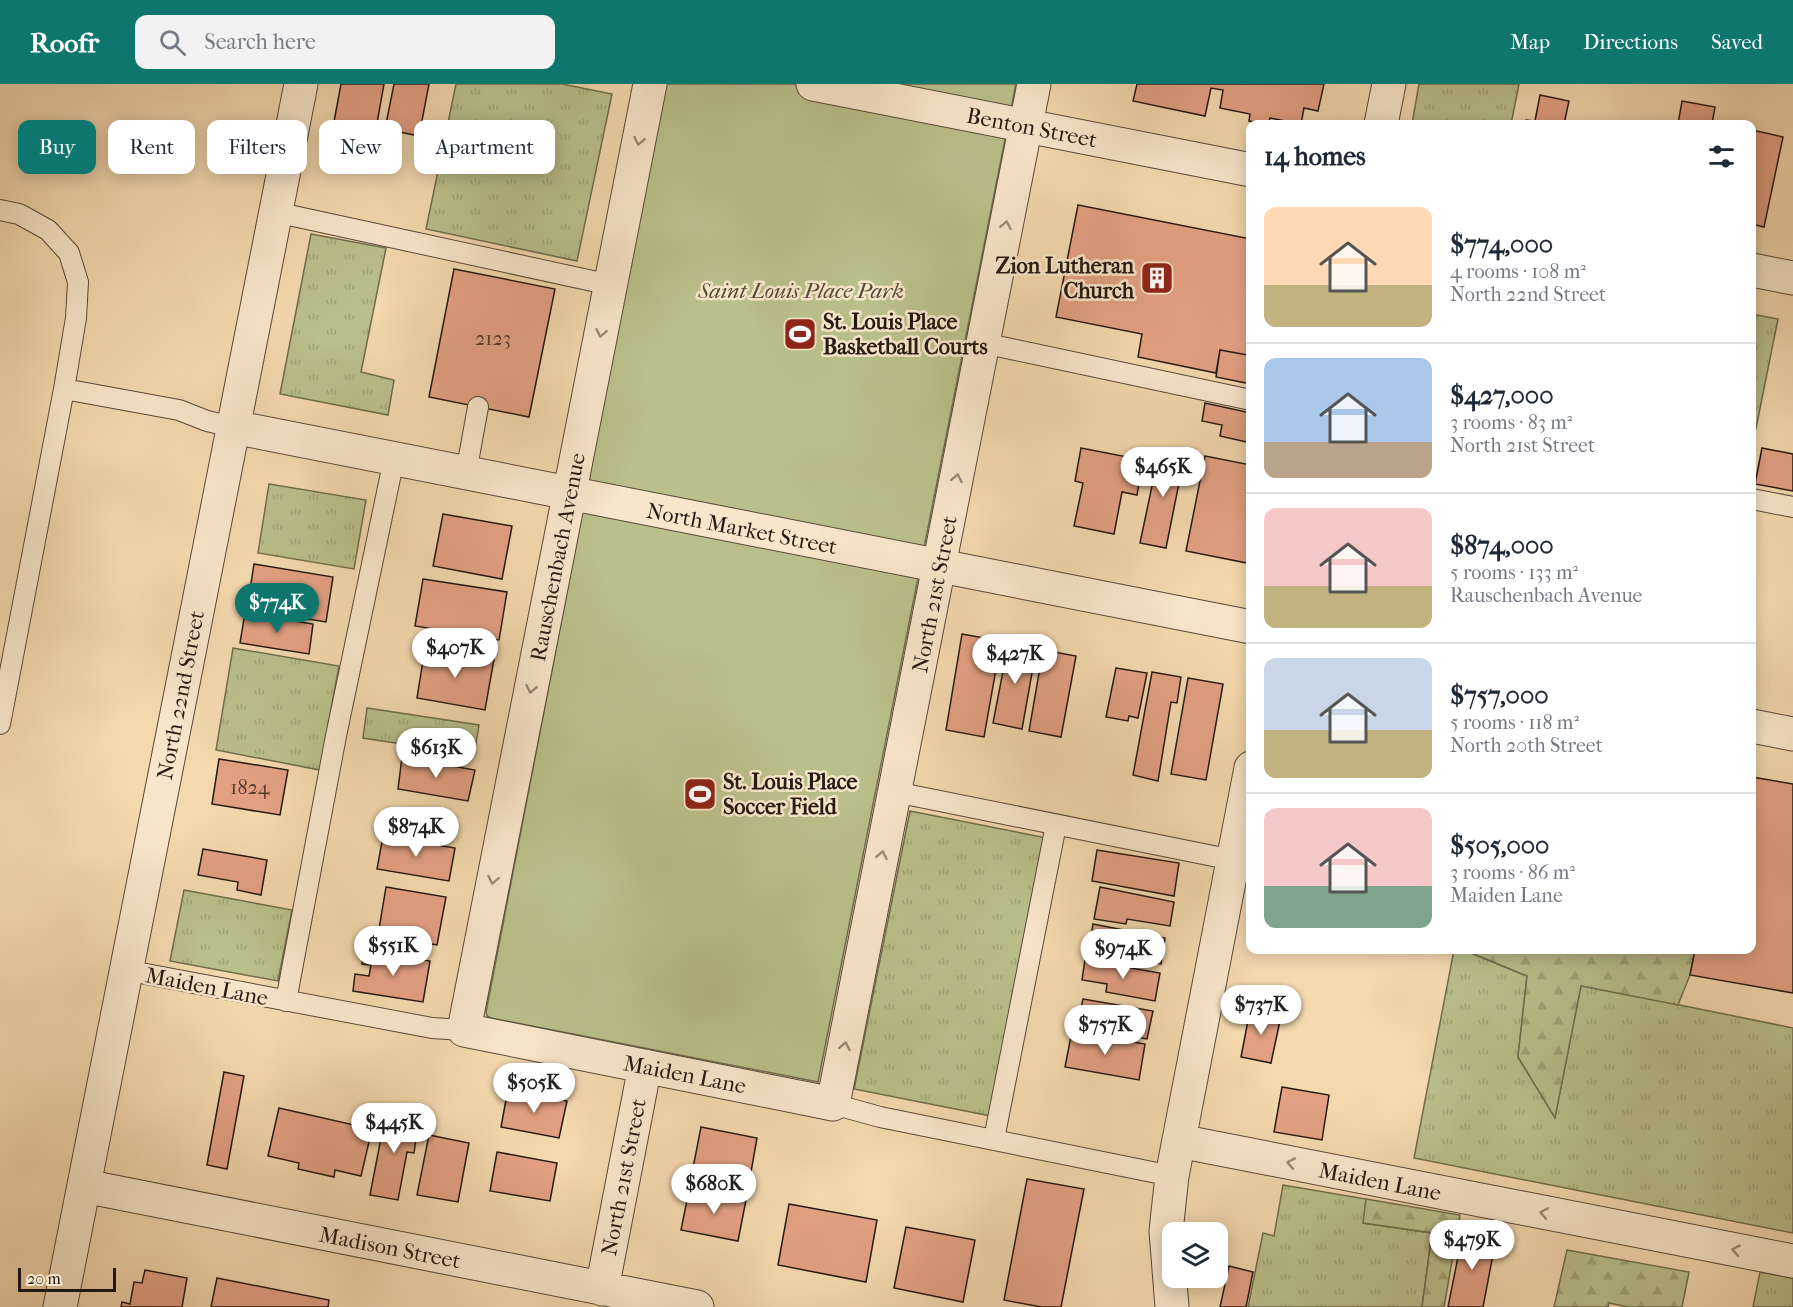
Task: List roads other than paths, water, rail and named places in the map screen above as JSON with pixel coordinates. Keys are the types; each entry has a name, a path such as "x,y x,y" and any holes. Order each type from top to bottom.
{"street":[{"name":"North 22nd Street","path":"60,1307 301,84"},
{"name":"Rauschenbach Avenue","path":"464,1030 650,84"},
{"name":"Benton Street","path":"813,84 1246,169"},
{"name":"North 21st Street","path":"833,1104 1034,84"},
{"path":"1382,120 1389,84"},
{"path":"1756,271 1793,278"},
{"name":"North Market Street","path":"233,427 1246,626"},
{"path":"1756,727 1793,734"},
{"path":"1172,1307 1166,1231 1172,1176 1246,794"},
{"name":"Maiden Lane","path":"464,1030 833,1104"},
{"name":"North 21st Street","path":"602,1289 645,1066"},
{"name":"Maiden Lane","path":"1179,1142 1793,1261"},
{"name":"Madison Street","path":"84,1186 697,1307"}],"lane":[{"path":"0,210 19,214 48,230 69,253 78,282 76,318 64,389 0,724"},
{"path":"275,212 611,285"},
{"path":"983,343 1246,399"},
{"path":"64,389 179,410 207,421 233,427"},
{"path":"466,473 478,407"},
{"path":"286,1001 336,736 394,459"},
{"path":"1756,500 1793,507"},
{"path":"895,792 1233,860"},
{"path":"994,1139 1056,825"},
{"name":"Maiden Lane","path":"125,970 432,1028 464,1030"},
{"name":"Maiden Lane","path":"833,1104 880,1117 1172,1176"}],"place":[{"name":"Zion Lutheran Church","path":"1157,278"},
{"name":"St. Louis Place Basketball Courts","path":"800,334"},
{"name":"St. Louis Place Soccer Field","path":"700,794"}],"park label":[{"name":"Saint Louis Place Park","path":"801,290"}]}
